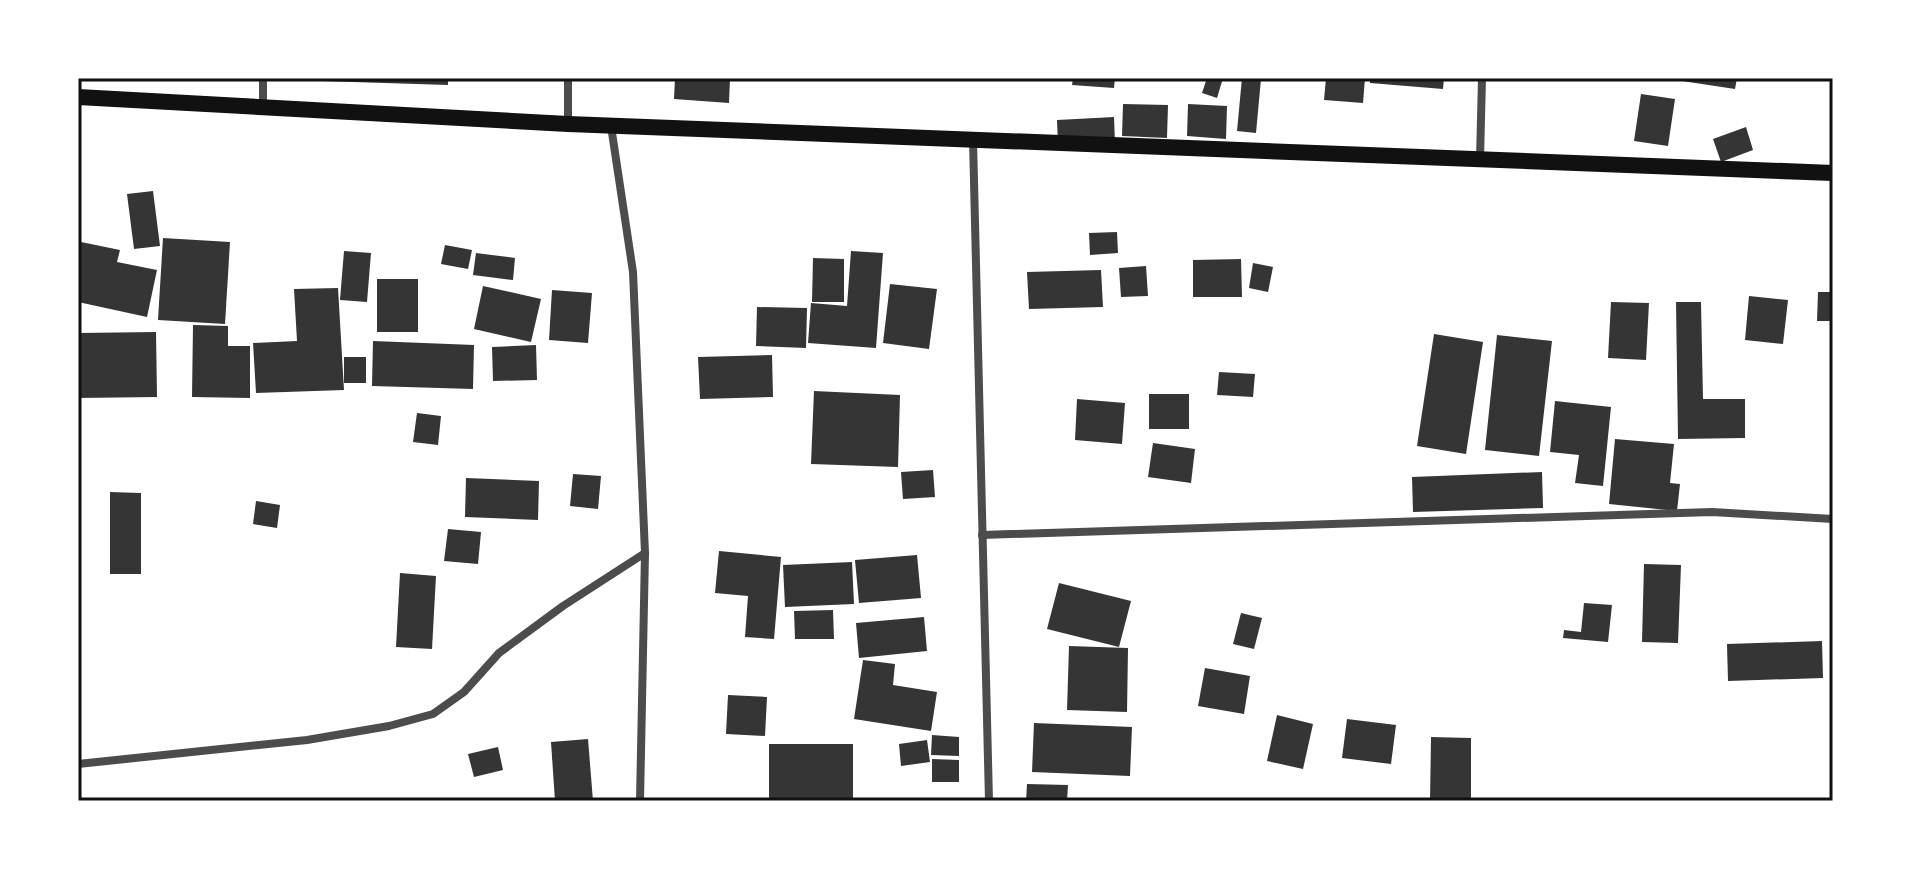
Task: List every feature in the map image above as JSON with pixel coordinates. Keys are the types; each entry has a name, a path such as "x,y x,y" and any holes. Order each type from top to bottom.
{"main road":[{"path":"78,97 611,126 1833,173"}],"street":[{"path":"263,78 263,107"},
{"path":"568,78 568,124"},
{"path":"1480,159 1482,78"},
{"path":"611,126 633,272 645,553 640,801"},
{"path":"973,140 989,801"},
{"path":"982,535 1712,512 1833,519"},
{"path":"78,764 307,740 389,726 433,714 464,692 499,653 563,606 645,553"}],"building":[{"path":"321,78 448,78 448,85 321,81"},
{"path":"675,78 730,78 729,103 674,99"},
{"path":"1073,78 1115,78 1114,88 1072,85"},
{"path":"1207,78 1223,78 1217,98 1202,93"},
{"path":"1242,78 1261,79 1256,133 1237,131"},
{"path":"1326,78 1365,78 1363,103 1324,100"},
{"path":"1370,78 1444,78 1443,89 1370,83"},
{"path":"1682,78 1737,78 1735,89 1682,81"},
{"path":"1641,94 1675,99 1668,146 1634,141"},
{"path":"1123,104 1168,105 1167,138 1122,136"},
{"path":"1188,104 1227,106 1226,139 1187,136"},
{"path":"1114,117 1115,143 1058,146 1057,120"},
{"path":"1746,127 1753,150 1721,162 1713,139"},
{"path":"153,191 160,246 134,249 127,194"},
{"path":"1117,232 1118,253 1090,255 1089,233"},
{"path":"163,238 230,242 225,324 158,320"},
{"path":"81,242 120,250 117,262 157,270 147,317 78,302"},
{"path":"445,245 472,250 468,269 441,264"},
{"path":"344,251 371,253 367,302 340,300"},
{"path":"851,251 883,253 876,348 808,343 811,303 847,306"},
{"path":"476,253 515,258 513,280 473,275"},
{"path":"813,258 844,259 844,302 812,302"},
{"path":"1241,259 1242,297 1193,297 1193,260"},
{"path":"1253,263 1273,267 1268,292 1249,288"},
{"path":"1146,266 1148,296 1121,297 1119,268"},
{"path":"1101,270 1103,307 1029,309 1027,272"},
{"path":"377,279 418,279 418,332 377,332"},
{"path":"890,284 937,289 929,349 883,343"},
{"path":"483,286 541,299 531,342 474,329"},
{"path":"338,288 344,390 256,393 253,343 297,341 294,289"},
{"path":"552,290 592,293 588,343 549,340"},
{"path":"1818,292 1833,292 1833,321 1817,321"},
{"path":"1749,296 1788,300 1783,344 1745,340"},
{"path":"1611,302 1649,303 1646,360 1608,358"},
{"path":"1676,302 1701,302 1703,399 1745,399 1745,438 1678,439"},
{"path":"757,307 807,308 806,348 756,346"},
{"path":"193,325 228,326 228,346 250,346 250,398 192,397"},
{"path":"156,332 157,397 78,398 78,333"},
{"path":"1434,334 1483,342 1466,454 1417,446"},
{"path":"1497,335 1552,341 1539,456 1485,450"},
{"path":"373,341 474,345 473,389 372,386"},
{"path":"536,345 537,380 493,381 492,347"},
{"path":"772,355 773,397 700,399 698,357"},
{"path":"344,357 366,357 366,383 344,383"},
{"path":"1219,372 1255,374 1253,397 1217,395"},
{"path":"814,391 900,395 898,467 811,464"},
{"path":"1149,394 1189,394 1189,429 1149,429"},
{"path":"1077,399 1125,403 1122,444 1075,440"},
{"path":"1555,401 1611,407 1603,486 1575,483 1579,455 1550,452"},
{"path":"417,413 441,416 438,445 413,442"},
{"path":"1615,439 1674,444 1670,483 1680,484 1677,511 1609,504"},
{"path":"1153,443 1195,449 1191,483 1148,477"},
{"path":"933,470 935,497 903,499 901,472"},
{"path":"1542,472 1543,508 1413,512 1412,477"},
{"path":"573,474 601,476 598,509 570,506"},
{"path":"466,478 539,481 538,520 465,517"},
{"path":"110,492 141,493 141,574 110,574"},
{"path":"256,501 280,505 277,528 253,524"},
{"path":"448,529 481,532 478,564 444,561"},
{"path":"719,551 781,557 774,639 745,637 748,596 715,593"},
{"path":"917,555 921,598 859,603 855,560"},
{"path":"852,562 854,604 785,607 783,565"},
{"path":"1644,564 1681,565 1678,643 1642,642"},
{"path":"400,573 436,576 432,649 396,647"},
{"path":"1059,583 1131,601 1119,647 1047,629"},
{"path":"1584,603 1612,605 1608,642 1563,638 1564,630 1581,632"},
{"path":"833,610 834,639 795,639 794,611"},
{"path":"1241,613 1262,618 1254,649 1233,644"},
{"path":"924,617 927,651 859,658 856,623"},
{"path":"1822,641 1823,678 1728,681 1727,644"},
{"path":"1069,646 1128,648 1127,712 1067,710"},
{"path":"863,660 895,664 893,685 937,692 931,731 854,719"},
{"path":"1205,668 1250,676 1244,714 1198,706"},
{"path":"728,695 767,697 765,736 726,734"},
{"path":"1277,715 1313,724 1303,769 1267,761"},
{"path":"1347,719 1396,725 1391,764 1342,758"},
{"path":"1034,723 1132,727 1130,776 1032,772"},
{"path":"932,735 959,737 959,756 931,755"},
{"path":"1431,737 1471,738 1471,801 1430,801"},
{"path":"588,739 593,801 555,801 551,742"},
{"path":"927,740 930,762 901,766 899,744"},
{"path":"769,744 853,744 853,801 769,801"},
{"path":"498,747 503,770 474,777 468,754"},
{"path":"932,759 959,760 959,782 932,782"},
{"path":"1027,784 1068,785 1067,801 1026,801"}]}
